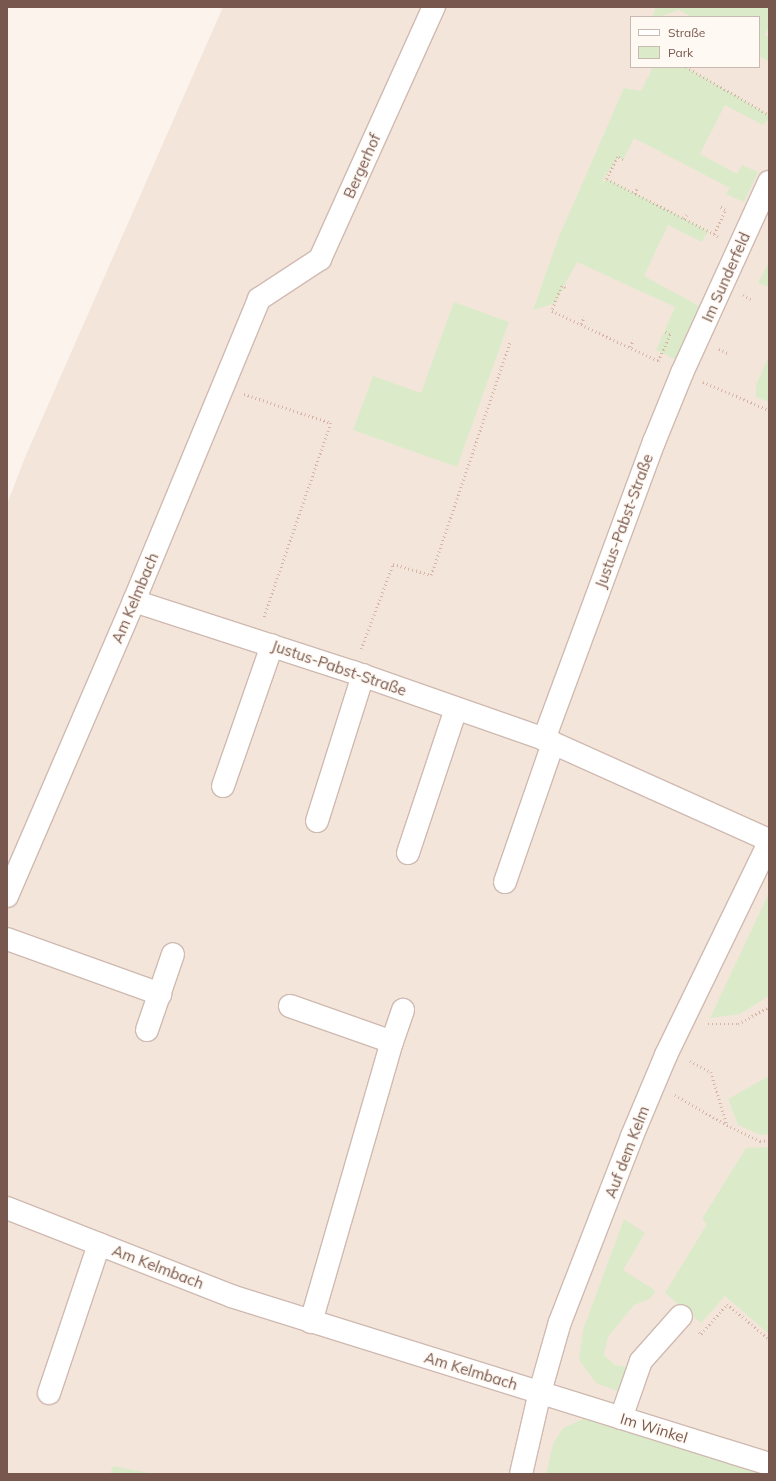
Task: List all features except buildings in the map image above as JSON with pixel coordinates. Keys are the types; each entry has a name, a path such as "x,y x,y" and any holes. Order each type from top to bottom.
{"street":[{"name":"Bergerhof","path":"259,299 320,260 434,7"},
{"name":"Im Sunderfeld","path":"682,373 769,182"},
{"name":"Am Kelmbach","path":"7,896 134,601 259,299"},
{"name":"Justus-Pabst-Straße","path":"549,741 654,442 682,373"},
{"name":"Justus-Pabst-Straße","path":"134,601 358,674 549,741 769,840"},
{"path":"223,786 264,643"},
{"path":"317,821 358,674"},
{"path":"408,853 456,709"},
{"path":"505,882 549,741"},
{"name":"Auf dem Kelm","path":"521,1474 540,1392 560,1322 632,1136 668,1051 769,843"},
{"path":"7,938 160,994"},
{"path":"147,1030 173,954"},
{"path":"290,1006 392,1042"},
{"path":"311,1322 392,1042 403,1010"},
{"name":"Am Kelmbach","path":"7,1208 231,1296 540,1392"},
{"path":"49,1394 99,1244"},
{"path":"621,1418 641,1361 681,1316"},
{"name":"Im Winkel","path":"540,1392 769,1464"}],"path":[{"path":"688,68 769,115"},
{"path":"623,160 618,157 607,179 740,246"},
{"path":"635,194 637,188"},
{"path":"714,234 726,210 720,207"},
{"path":"684,219 687,214"},
{"path":"565,288 562,286 552,311 682,373 769,410"},
{"path":"581,324 584,317"},
{"path":"658,361 670,334 664,332"},
{"path":"630,347 633,340"},
{"path":"358,674 393,564 431,575 510,341"},
{"path":"223,387 331,423 264,643"},
{"path":"681,1025 738,1024 769,1007"},
{"path":"668,1051 711,1072 727,1125"},
{"path":"654,1083 727,1125 760,1141 769,1140"},
{"path":"681,1316 701,1334 727,1304 769,1339"}],"shaded area":[{"path":"223,7 769,7 769,1474 7,1474 7,504 26,455"}],"green space":[{"path":"656,7 769,7 769,27 765,35 769,37 769,62 760,57 760,16 690,16 679,10 662,16 652,16"},
{"path":"652,68 688,68 769,115 769,119 763,125 725,105 700,154 737,174 742,165 758,172 744,202 726,194 730,188 634,138 623,160 618,157 601,183 607,179 708,231 702,242 668,225 644,276 699,306 675,359 656,350 675,307 577,262 555,303 533,310 558,239 624,88 641,91"},
{"path":"769,262 769,287 758,283"},
{"path":"454,302 509,322 457,467 353,430 373,376 421,393"},
{"path":"769,356 769,402 756,397 756,385"},
{"path":"769,893 769,996 740,1014 710,1018"},
{"path":"769,1076 769,1134 761,1135 738,1125 728,1099"},
{"path":"769,1147 769,1334 725,1296 701,1323 665,1293 707,1224 702,1219 746,1148"},
{"path":"624,1219 645,1233 623,1270 656,1291 649,1299 634,1305 608,1337 604,1355 615,1365 629,1367 620,1392 596,1383 579,1360 583,1330"},
{"path":"586,1418 760,1474 546,1474 553,1444 563,1428"},
{"path":"113,1466 144,1472 154,1474 110,1474"}]}
